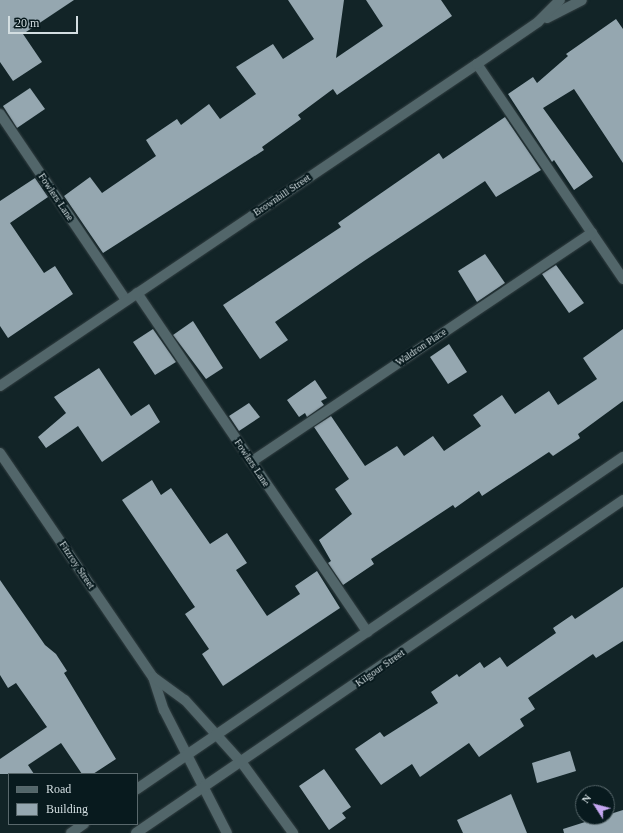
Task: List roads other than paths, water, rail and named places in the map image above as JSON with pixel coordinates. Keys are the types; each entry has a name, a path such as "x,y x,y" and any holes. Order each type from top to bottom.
{"street":[{"name":"Brownbill Street","path":"0,386 478,64 538,22 560,0"},
{"path":"538,22 582,0"},
{"path":"478,64 623,279"},
{"name":"Fowlers Lane","path":"0,114 126,300"},
{"name":"Waldron Place","path":"251,462 592,233"},
{"name":"Fowlers Lane","path":"136,293 367,632"},
{"name":"Fitzroy Street","path":"0,453 153,677 164,710 203,789 227,833"},
{"path":"138,787 623,457"},
{"name":"Kilgour Street","path":"136,833 242,763 623,500"},
{"name":"Fitzroy Street","path":"153,677 181,697 242,763 293,833"},
{"path":"71,833 83,825"}]}
